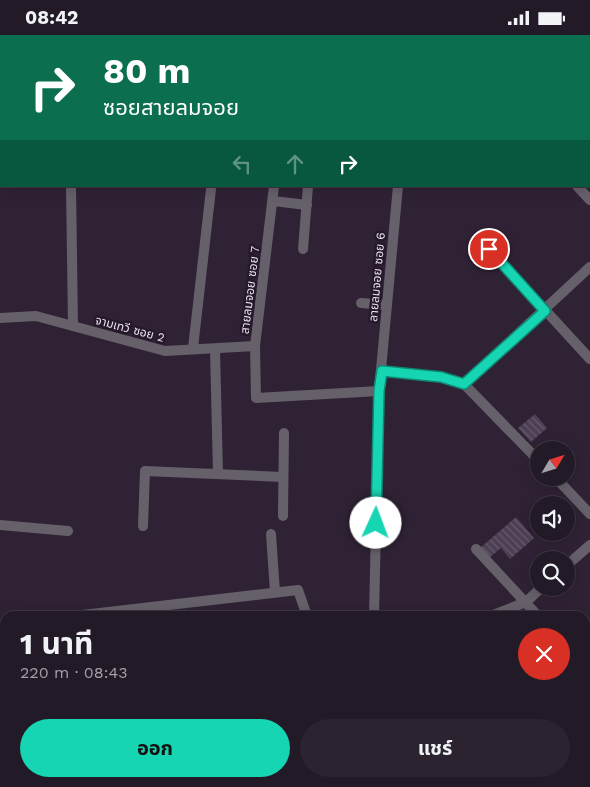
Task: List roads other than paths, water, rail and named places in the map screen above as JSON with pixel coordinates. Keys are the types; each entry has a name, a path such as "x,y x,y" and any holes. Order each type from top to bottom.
{"street":[{"path":"71,187 73,326"},
{"name":"สายลมจอย ซอย 7","path":"274,187 255,346 256,398 379,391"},
{"path":"303,249 308,187"},
{"name":"ลายลมจอย ซอย 6","path":"374,611 379,391 398,187"},
{"path":"578,187 590,200"},
{"path":"193,348 211,189"},
{"path":"273,201 307,205"},
{"path":"489,249 590,359"},
{"path":"464,384 545,311 590,267"},
{"path":"361,303 387,305"},
{"name":"จามเทวี ซอย 2","path":"0,318 36,316 165,351 255,346"},
{"path":"215,349 218,473"},
{"path":"382,371 441,377 464,384 530,452"},
{"path":"283,516 284,433"},
{"path":"142,526 145,471 283,477"},
{"path":"563,486 590,514"},
{"path":"0,525 68,531"},
{"path":"271,534 275,592"},
{"path":"575,558 590,545"},
{"path":"476,549 534,611"},
{"path":"116,611 298,590 305,611"},
{"path":"504,611 526,602 532,596"}]}
